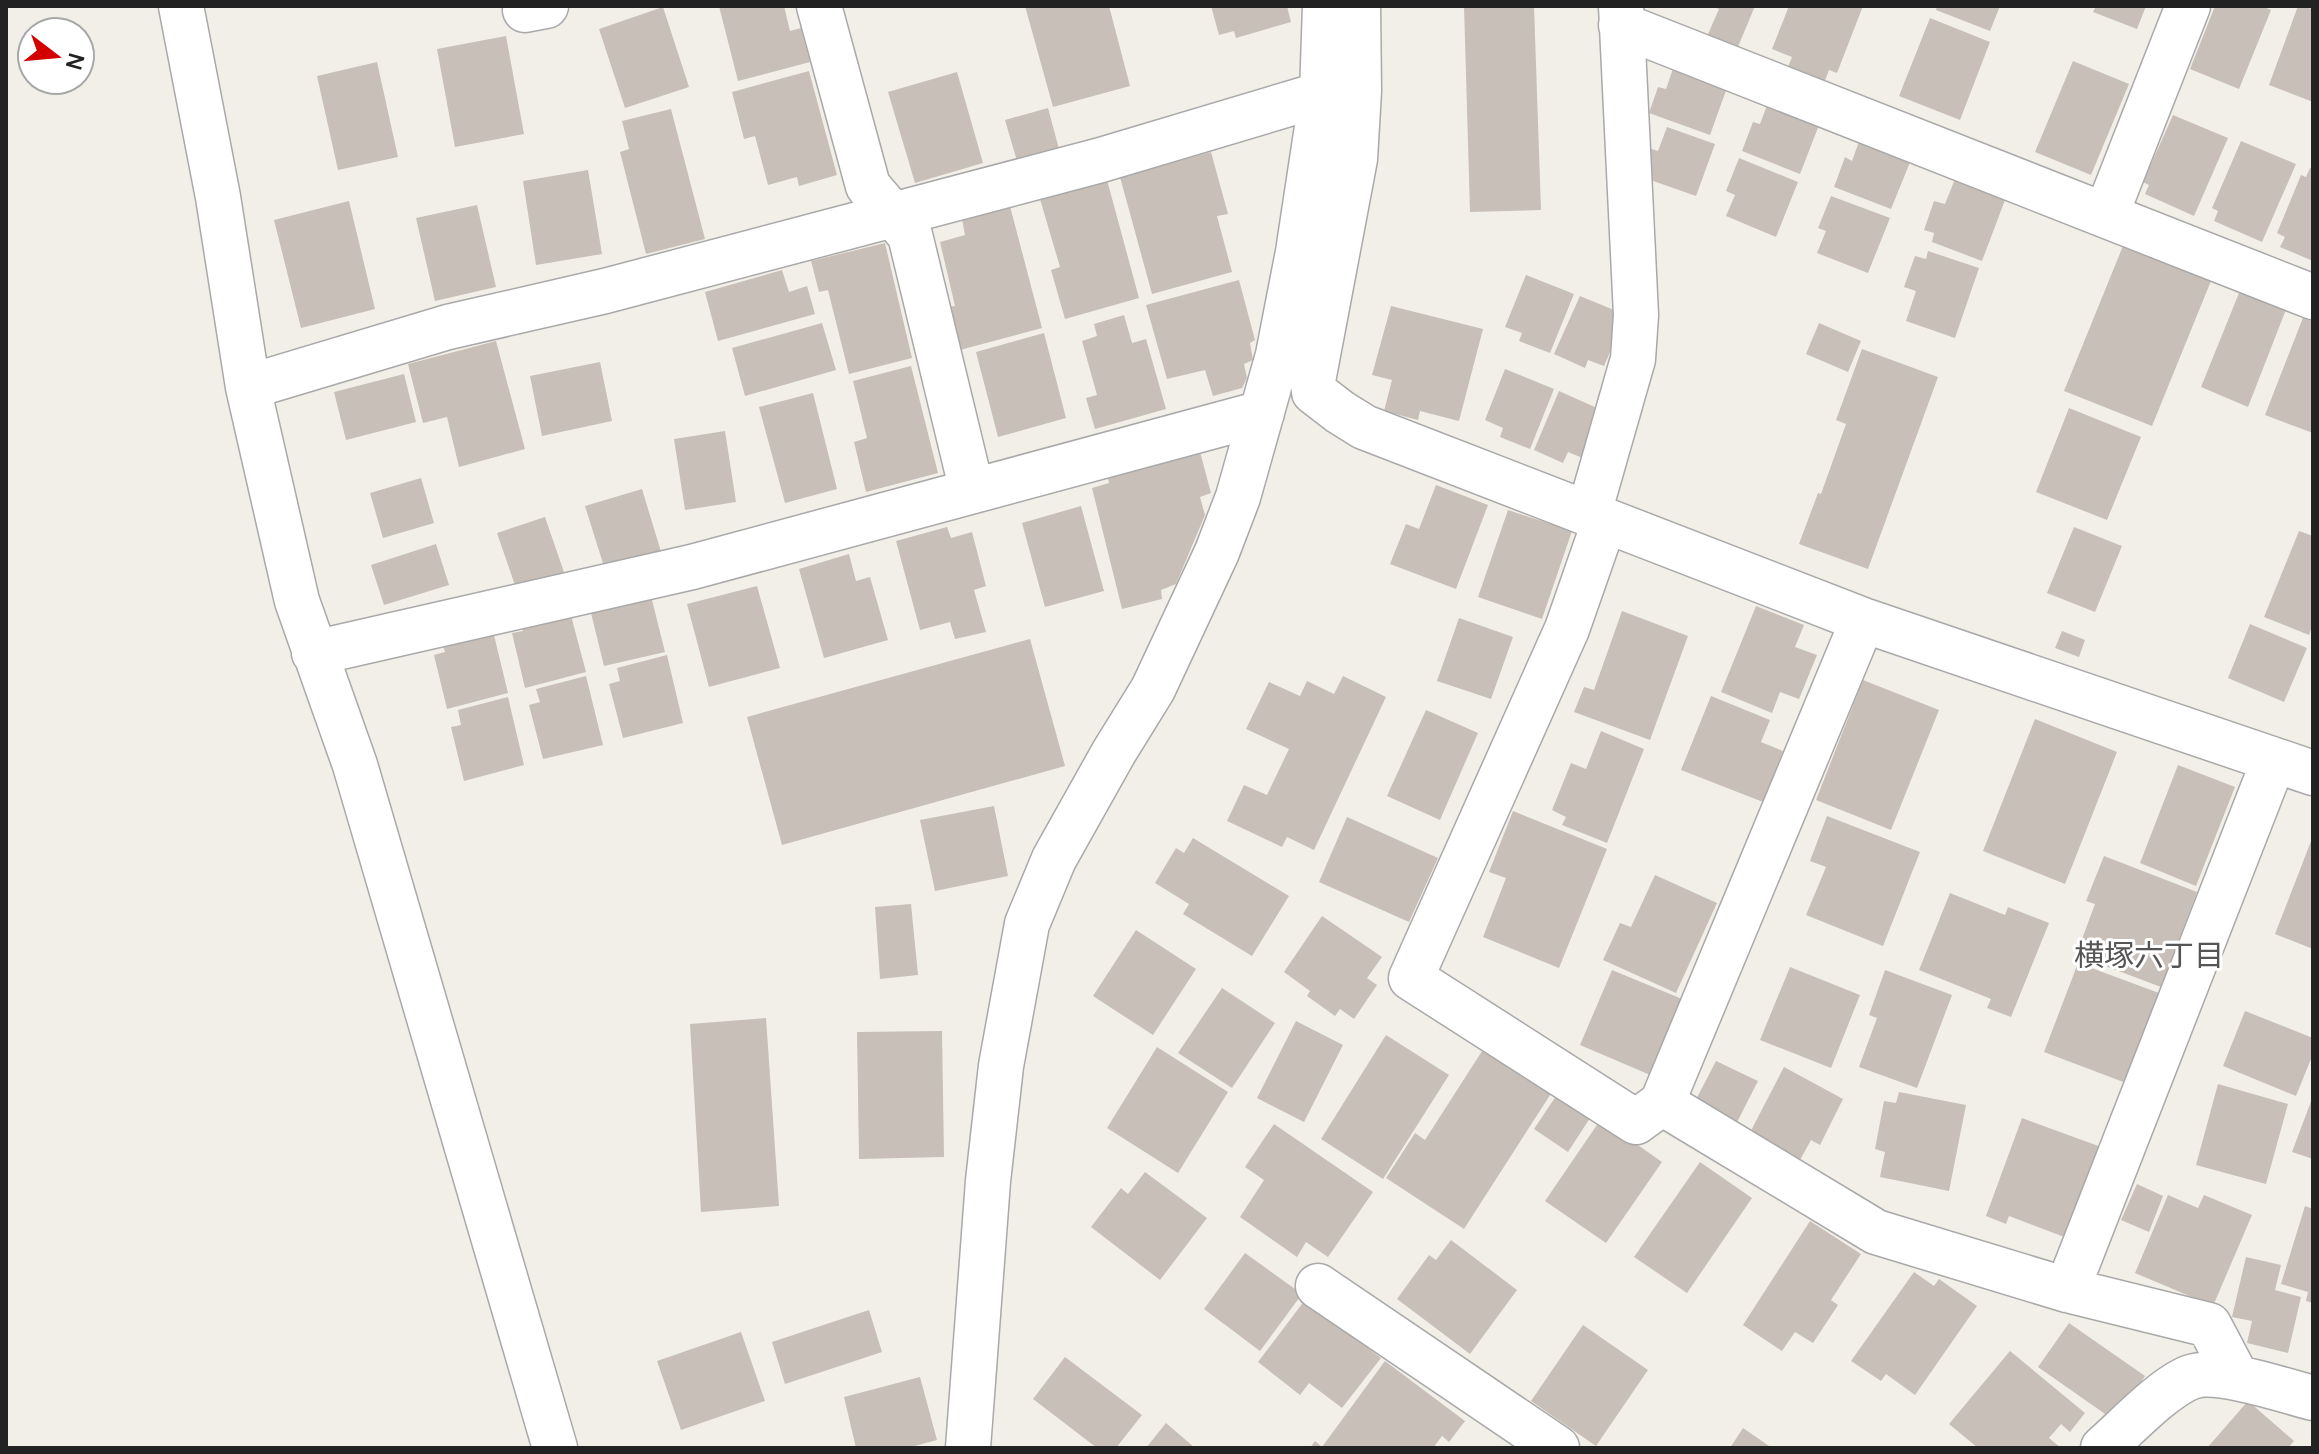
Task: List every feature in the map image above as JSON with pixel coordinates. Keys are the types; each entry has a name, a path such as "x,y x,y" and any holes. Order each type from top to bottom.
{"street":[{"path":"181,6 218,197 248,387 297,601 355,765 555,1448"},
{"path":"819,6 868,186 910,235 972,491"},
{"path":"1325,6 1355,159 1315,360 1314,392 1364,427 1863,620 2294,767 2067,1290"},
{"path":"968,1448 1001,1066 1027,924 1054,859 1153,689 1217,552 1238,497 1278,355 1298,252 1340,92 1358,6"},
{"path":"2106,215 2188,6"},
{"path":"1863,620 1662,1103 1636,1122 1411,978 1567,629 1633,359 1636,315 1621,15 2313,297"},
{"path":"248,387 448,327 605,291 1101,160 1340,92"},
{"path":"314,653 692,567 1262,413"},
{"path":"1662,1103 1876,1232 2067,1290 2209,1325 2237,1378"},
{"path":"1318,1286 1557,1448"},
{"path":"2103,1448 2172,1388 2192,1376 2237,1378 2313,1398"}],"building":[{"path":"719,6 784,6 790,31 801,28 810,62 738,81"},
{"path":"1025,6 1109,6 1130,86 1053,107"},
{"path":"1211,6 1287,6 1291,22 1236,38 1234,31 1219,35"},
{"path":"1464,6 1534,6 1541,210 1470,212"},
{"path":"1712,6 1755,6 1735,54 1705,41 1719,9"},
{"path":"1789,6 1863,6 1837,73 1829,70 1823,86 1786,72 1792,57 1772,49"},
{"path":"1937,6 2000,6 1990,31 1936,10"},
{"path":"2096,6 2146,6 2137,29 2093,12"},
{"path":"2215,6 2262,6 2271,10 2239,89 2190,69"},
{"path":"2298,6 2313,9 2313,102 2269,85"},
{"path":"663,7 689,87 625,108 599,29"},
{"path":"1930,18 1990,42 1960,120 1899,96"},
{"path":"506,36 524,134 455,147 437,49"},
{"path":"2073,61 2129,84 2091,175 2035,152"},
{"path":"377,62 398,157 338,170 317,76"},
{"path":"1674,66 1728,85 1710,135 1649,113 1658,87 1666,89"},
{"path":"809,71 837,175 799,186 797,177 768,185 755,136 744,139 732,92"},
{"path":"957,72 983,163 915,183 888,92"},
{"path":"1769,100 1821,120 1800,174 1742,151 1753,122 1760,124"},
{"path":"1048,108 1059,149 1017,161 1005,120"},
{"path":"671,109 705,239 646,254 620,152 629,149 622,121"},
{"path":"2173,115 2228,138 2194,216 2145,194 2149,185 2143,182"},
{"path":"1667,127 1715,144 1696,196 1639,176 1649,148 1658,151"},
{"path":"1861,136 1913,155 1891,209 1834,187 1845,157 1852,161"},
{"path":"2241,141 2296,164 2262,242 2214,221 2218,211 2212,208"},
{"path":"1211,152 1228,214 1217,216 1232,272 1152,294 1120,177"},
{"path":"1739,158 1798,182 1776,237 1726,216 1735,195 1726,191"},
{"path":"2310,168 2313,169 2313,261 2280,247 2285,237 2277,233 2301,175 2306,177"},
{"path":"588,170 602,254 536,265 523,181"},
{"path":"1957,174 2008,192 1982,261 1932,242 1934,233 1924,230 1934,201 1945,204"},
{"path":"1107,180 1139,298 1065,319 1051,270 1060,267 1040,199"},
{"path":"1831,196 1890,218 1868,273 1817,253 1826,231 1818,228"},
{"path":"349,201 375,309 301,328 274,220"},
{"path":"477,205 496,287 435,301 416,218"},
{"path":"1010,206 1042,328 960,350 948,307 955,306 940,242 965,235 962,219"},
{"path":"2125,241 2213,276 2152,426 2064,391"},
{"path":"885,243 912,358 849,374 828,290 819,292 811,261"},
{"path":"1928,251 1979,268 1955,338 1906,321 1916,291 1904,287 1915,256 1926,259"},
{"path":"782,270 789,292 807,286 815,314 718,341 705,292"},
{"path":"1526,275 1574,294 1550,353 1519,341 1522,333 1505,327"},
{"path":"1239,280 1255,340 1250,343 1253,360 1244,364 1247,378 1242,388 1213,396 1205,370 1167,379 1146,305"},
{"path":"2241,288 2287,307 2248,407 2201,387"},
{"path":"1580,296 1626,315 1604,366 1588,360 1585,368 1554,354"},
{"path":"1391,306 1483,329 1459,421 1420,411 1418,420 1384,411 1392,380 1372,375"},
{"path":"1124,315 1132,343 1146,339 1166,409 1095,429 1086,398 1097,395 1082,341 1097,336 1094,324"},
{"path":"2304,315 2313,318 2313,433 2265,415"},
{"path":"822,323 836,370 745,396 732,348"},
{"path":"1819,323 1861,341 1848,372 1806,354"},
{"path":"1044,333 1066,418 998,437 976,352"},
{"path":"496,341 525,449 459,467 447,417 423,423 408,364"},
{"path":"1862,349 1938,377 1868,569 1799,544 1846,424 1836,420"},
{"path":"600,362 612,421 542,436 530,376"},
{"path":"911,366 938,473 866,492 854,442 867,438 853,381"},
{"path":"1505,369 1554,389 1530,449 1500,437 1503,428 1485,420"},
{"path":"404,374 416,422 346,440 334,392"},
{"path":"1559,391 1606,412 1585,459 1568,452 1563,463 1534,450"},
{"path":"813,393 837,489 785,503 759,407"},
{"path":"2069,408 2141,437 2107,520 2036,492"},
{"path":"725,431 736,502 685,510 674,439"},
{"path":"1199,448 1211,493 1200,497 1205,515 1176,584 1161,590 1162,599 1122,609 1092,488 1109,483 1107,474"},
{"path":"421,478 434,523 383,538 370,493"},
{"path":"1436,485 1488,505 1456,589 1390,564 1406,524 1419,529"},
{"path":"642,489 662,555 606,573 585,506"},
{"path":"1081,506 1104,591 1045,607 1022,523"},
{"path":"1508,510 1572,531 1542,619 1478,597"},
{"path":"545,517 566,578 518,594 497,533"},
{"path":"947,527 951,538 972,532 986,586 974,590 986,632 955,639 950,622 920,630 896,541"},
{"path":"2074,527 2122,546 2095,612 2047,593"},
{"path":"2299,531 2313,536 2313,624 2309,635 2264,617"},
{"path":"436,544 449,585 384,605 371,565"},
{"path":"849,554 856,581 870,577 888,640 824,658 799,569"},
{"path":"757,586 780,668 709,687 687,604"},
{"path":"649,588 665,652 604,666 591,613 601,610 600,601"},
{"path":"1756,606 1804,625 1795,647 1817,655 1799,699 1780,692 1772,713 1721,692"},
{"path":"569,608 586,672 525,688 512,633 523,631 520,621"},
{"path":"1622,611 1688,636 1650,740 1574,712 1584,687 1594,690"},
{"path":"1459,618 1513,637 1491,699 1437,681"},
{"path":"2250,624 2307,648 2284,702 2228,678"},
{"path":"492,627 508,693 447,709 434,655 445,652 441,640"},
{"path":"2062,631 2085,640 2079,657 2055,648"},
{"path":"1030,639 1065,766 782,845 747,717"},
{"path":"667,655 683,723 623,738 609,684 620,681 617,668"},
{"path":"586,676 603,745 543,759 529,705 540,702 536,689"},
{"path":"1343,676 1386,697 1314,850 1287,837 1282,847 1227,821 1244,785 1267,795 1289,749 1246,729 1269,682 1300,696 1307,681 1334,694"},
{"path":"1863,680 1939,710 1891,830 1816,800"},
{"path":"1711,696 1770,720 1761,742 1783,751 1763,802 1681,770"},
{"path":"508,697 524,765 464,781 451,727 461,725 458,710"},
{"path":"1426,710 1478,733 1440,820 1387,796"},
{"path":"2035,719 2117,752 2065,884 1983,851"},
{"path":"1601,731 1644,749 1607,843 1562,825 1566,817 1552,810 1571,763 1586,769"},
{"path":"2178,765 2235,787 2196,886 2140,863"},
{"path":"994,806 1008,876 935,891 920,820"},
{"path":"1513,811 1607,849 1559,968 1483,937 1506,878 1489,872"},
{"path":"1827,816 1920,852 1883,946 1806,915 1826,867 1810,861"},
{"path":"1347,817 1438,858 1409,922 1319,882"},
{"path":"2313,836 2313,949 2275,934"},
{"path":"1193,838 1289,896 1252,956 1183,914 1189,904 1155,883 1176,848 1184,853"},
{"path":"2104,856 2197,892 2161,987 2076,955 2095,904 2086,901"},
{"path":"1655,875 1717,903 1676,993 1603,960 1620,923 1631,927"},
{"path":"1950,893 2005,915 2008,907 2049,923 2011,1017 1987,1008 1991,999 1919,970"},
{"path":"911,904 918,975 880,979 875,907"},
{"path":"1322,916 1382,957 1367,978 1377,985 1354,1019 1340,1009 1335,1016 1307,996 1310,991 1284,972"},
{"path":"1136,930 1196,969 1153,1035 1093,996"},
{"path":"2078,963 2159,993 2126,1083 2044,1052"},
{"path":"1790,967 1860,995 1831,1068 1760,1040"},
{"path":"1612,970 1687,1001 1655,1077 1580,1045"},
{"path":"1885,970 1952,995 1917,1088 1859,1067 1877,1018 1869,1015"},
{"path":"1222,988 1275,1023 1232,1088 1178,1053"},
{"path":"2245,1011 2313,1038 2313,1054 2296,1096 2223,1066"},
{"path":"766,1018 779,1206 701,1212 690,1024"},
{"path":"1296,1021 1343,1045 1304,1122 1257,1098"},
{"path":"942,1031 944,1157 859,1159 857,1032"},
{"path":"1386,1035 1449,1075 1383,1179 1321,1139"},
{"path":"1157,1047 1228,1092 1178,1173 1107,1128"},
{"path":"1484,1048 1552,1092 1464,1229 1386,1178 1415,1133 1425,1140"},
{"path":"1716,1061 1758,1081 1731,1134 1689,1113"},
{"path":"1784,1067 1843,1099 1820,1145 1811,1140 1793,1173 1743,1146"},
{"path":"2218,1084 2288,1104 2266,1184 2196,1165"},
{"path":"1899,1092 1966,1105 1949,1191 1880,1177 1885,1152 1875,1149 1884,1101 1896,1103"},
{"path":"1558,1093 1592,1115 1568,1152 1534,1129"},
{"path":"2313,1096 2313,1159 2292,1152"},
{"path":"2022,1118 2101,1147 2067,1238 2009,1216 2006,1224 1986,1216"},
{"path":"1601,1119 1662,1162 1606,1243 1545,1201"},
{"path":"1274,1124 1373,1192 1328,1257 1306,1242 1297,1257 1240,1217 1264,1180 1245,1167"},
{"path":"1700,1162 1752,1198 1687,1293 1634,1257"},
{"path":"1145,1172 1207,1218 1160,1280 1091,1227 1121,1188 1128,1194"},
{"path":"2137,1184 2163,1196 2149,1232 2121,1220"},
{"path":"2168,1195 2198,1208 2204,1195 2252,1215 2213,1306 2135,1273"},
{"path":"2305,1206 2313,1209 2313,1303 2306,1301 2308,1292 2281,1284"},
{"path":"1810,1221 1861,1254 1831,1300 1838,1305 1813,1343 1795,1332 1782,1351 1743,1325"},
{"path":"1451,1240 1517,1290 1470,1354 1397,1299 1429,1255 1436,1260"},
{"path":"1245,1253 1302,1294 1260,1351 1204,1309"},
{"path":"2246,1257 2281,1265 2275,1290 2301,1297 2288,1353 2247,1343 2252,1321 2232,1317"},
{"path":"1914,1272 1934,1286 1939,1279 1977,1306 1915,1395 1886,1374 1881,1381 1851,1361"},
{"path":"1305,1300 1381,1358 1342,1408 1309,1383 1300,1395 1258,1362"},
{"path":"869,1310 882,1352 785,1384 772,1342"},
{"path":"2069,1323 2145,1376 2115,1421 2038,1367"},
{"path":"1583,1325 1648,1370 1596,1446 1531,1401"},
{"path":"741,1332 765,1401 681,1430 657,1361"},
{"path":"2010,1351 2085,1413 2070,1432 2061,1424 2049,1438 2061,1448 1978,1448 1949,1424"},
{"path":"1065,1357 1142,1415 1116,1448 1097,1448 1033,1399"},
{"path":"1385,1361 1465,1421 1449,1442 1442,1436 1433,1448 1310,1448 1315,1441 1322,1447"},
{"path":"920,1377 937,1440 907,1448 856,1448 844,1397"},
{"path":"2248,1401 2294,1441 2288,1448 2207,1448"},
{"path":"1166,1423 1195,1448 1146,1448"},
{"path":"1743,1428 1772,1448 1730,1448"}],"district":[{"name":"横塚六丁目","path":"2149,956"}]}
